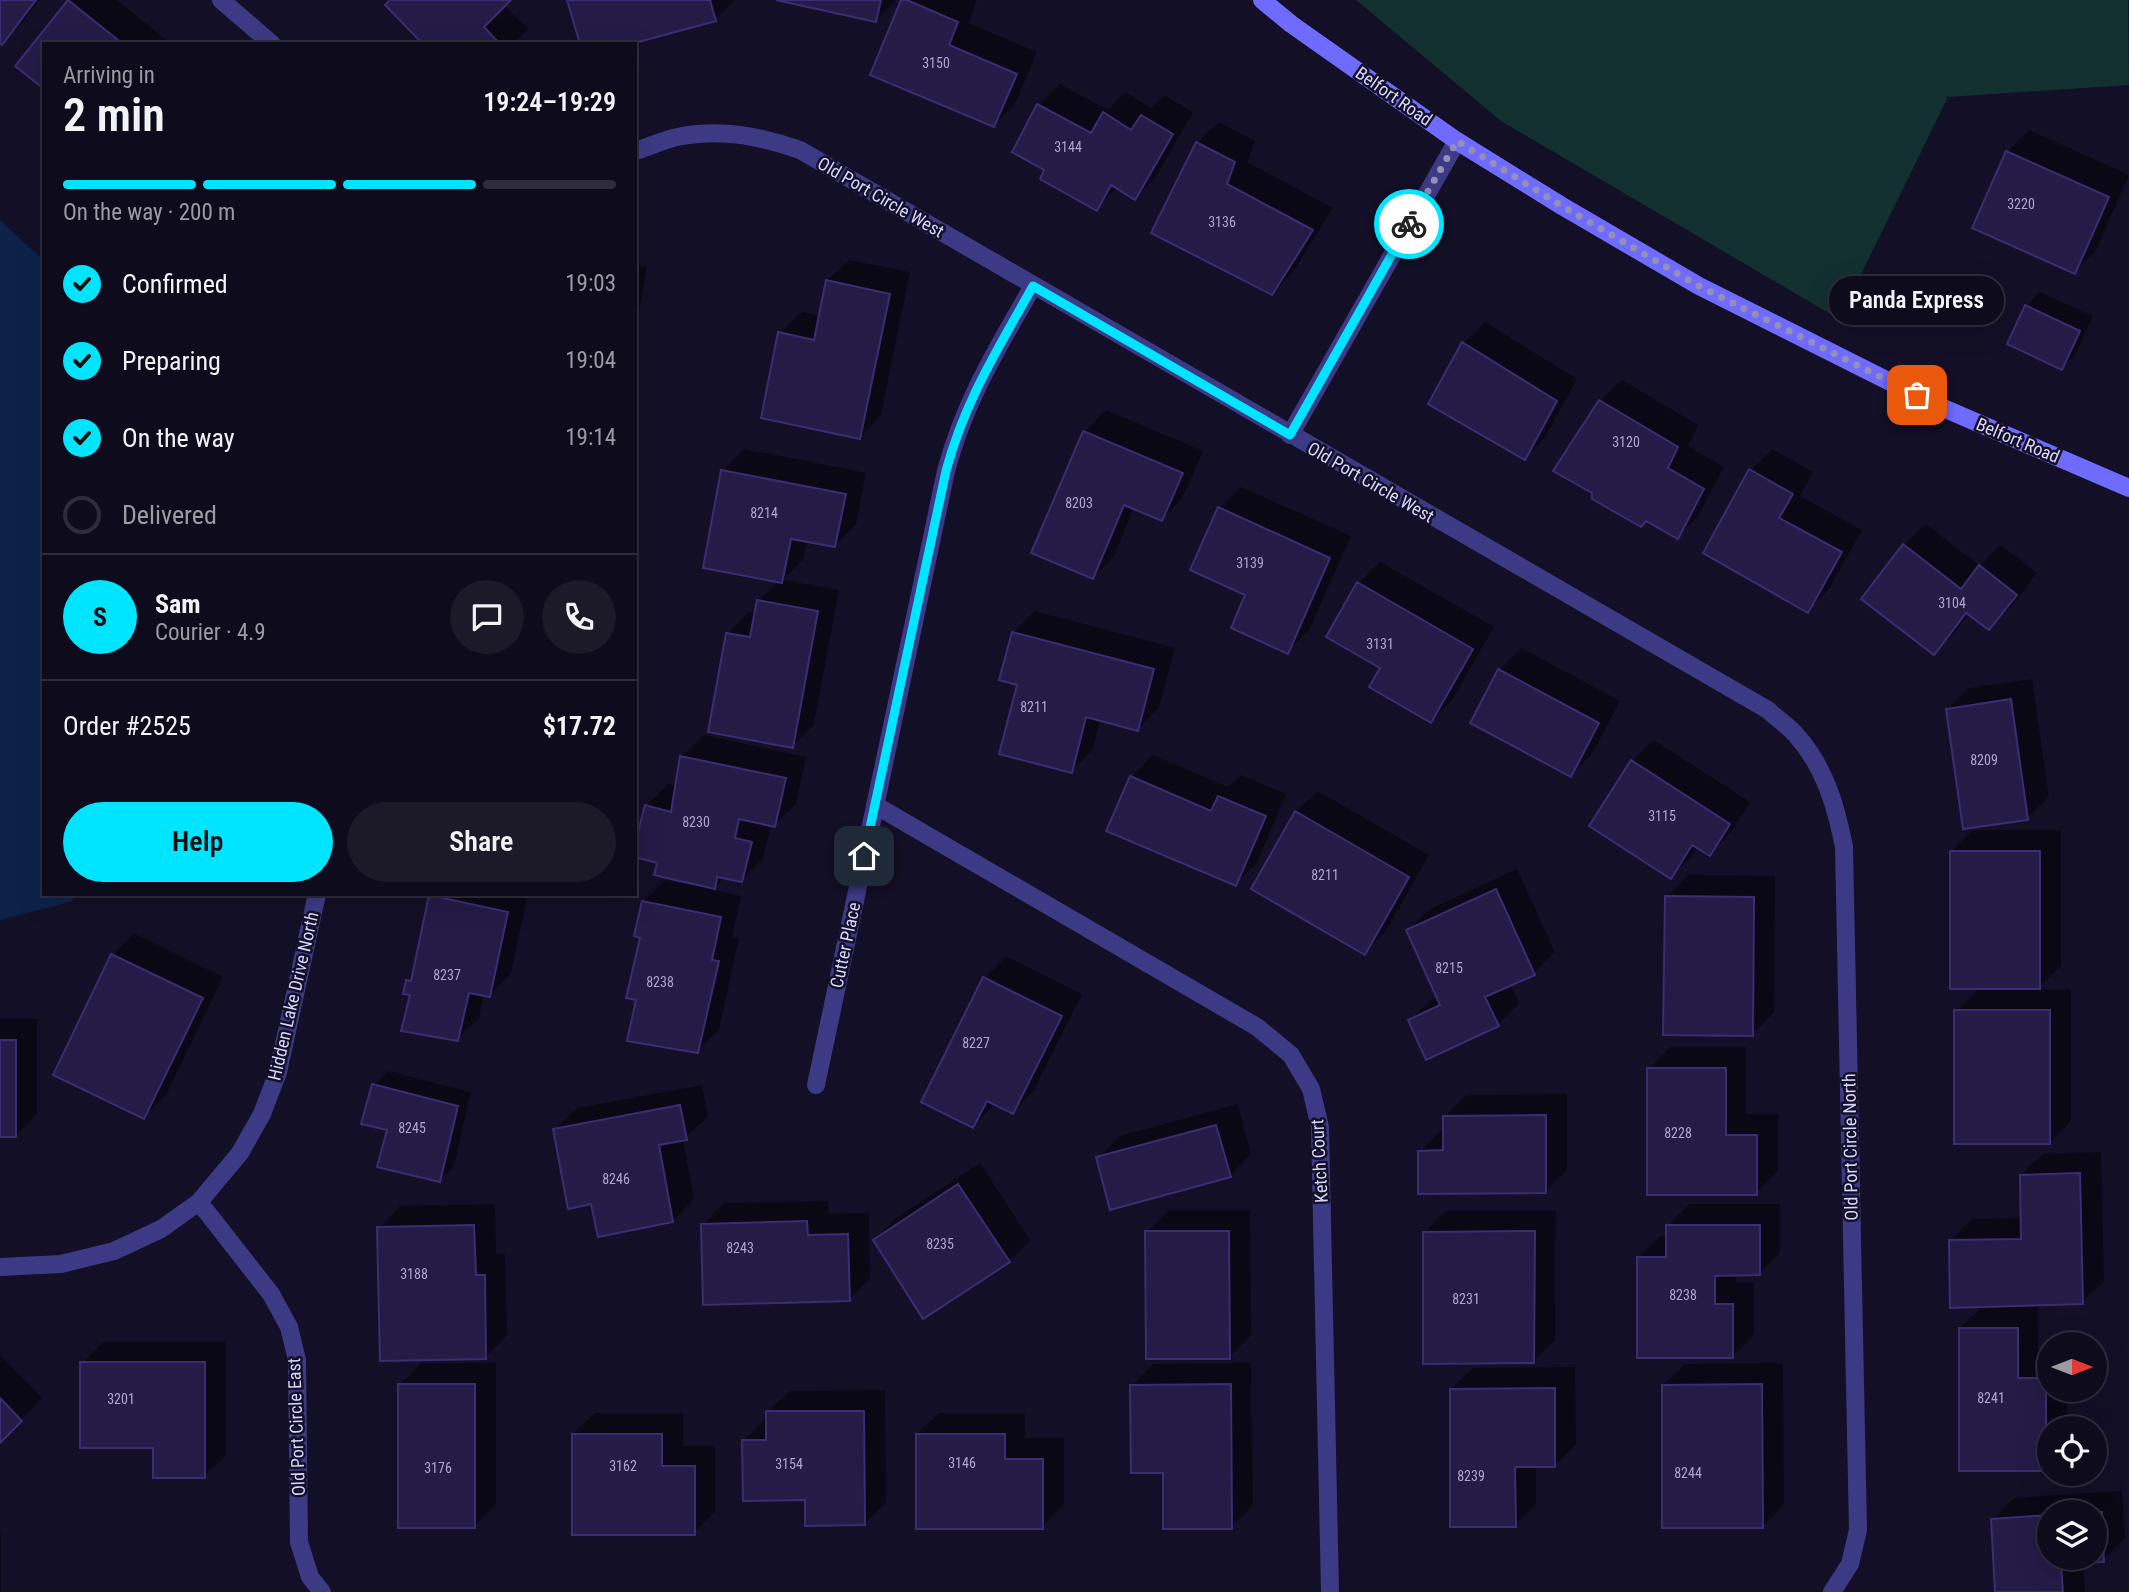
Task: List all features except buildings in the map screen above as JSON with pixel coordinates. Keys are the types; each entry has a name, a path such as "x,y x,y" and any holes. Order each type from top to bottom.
{"street":[{"path":"221,0 270,42"},
{"name":"Belfort Road","path":"1262,0 1457,141 1699,286 1934,404 2129,488"},
{"name":"Old Port Circle West","path":"637,150 677,137 723,132 764,137 800,150 1768,710 1797,735 1820,768"},
{"path":"1290,435 1457,141"},
{"name":"Cutter Place","path":"816,1085 946,471 973,393 1033,286"},
{"name":"Old Port Circle North","path":"1820,768 1835,804 1844,847 1858,1530 1850,1564 1832,1592"},
{"name":"Ketch Court","path":"874,805 1258,1027 1291,1055 1311,1089 1320,1127 1330,1592"},
{"name":"Hidden Lake Drive North","path":"0,1267 61,1264 114,1251 161,1228 199,1202 240,1153 262,1114 278,1072 317,896"},
{"name":"Old Port Circle East","path":"199,1202 271,1294 289,1327 297,1360 299,1542 310,1577 322,1592"}],"green space":[{"path":"1356,0 2128,0 2129,85 1948,97 1839,319 1501,121"}],"water":[{"path":"0,220 42,259 42,896 76,896 70,902 0,920"}],"way so far":[{"path":"1409,224 1457,141 1699,286 1917,395"}],"place":[{"name":"Panda Express","path":"1917,395"}],"route":[{"path":"864,856 946,471 957,433 973,393 1033,286 1290,435 1409,224"}]}
